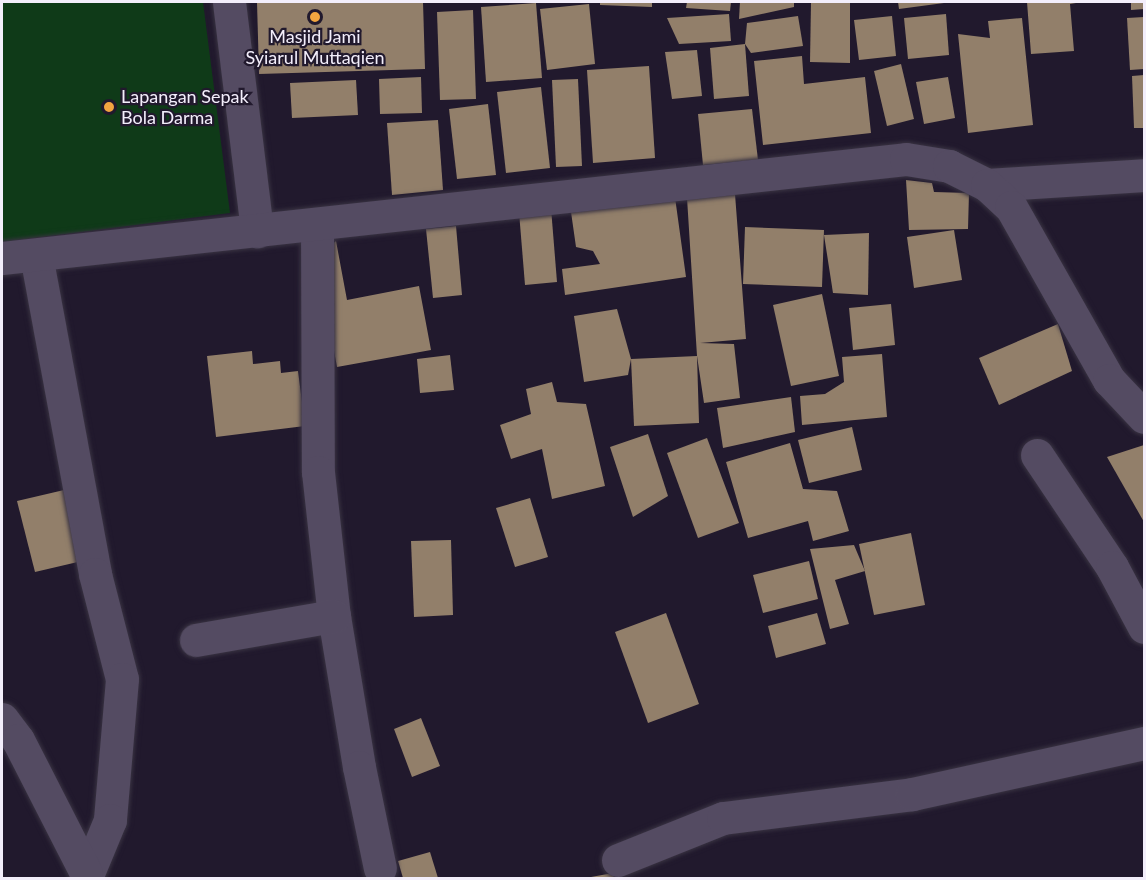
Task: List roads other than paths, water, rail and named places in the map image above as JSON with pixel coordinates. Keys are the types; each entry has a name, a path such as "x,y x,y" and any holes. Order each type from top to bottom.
{"street":[{"path":"229,2 257,231"},
{"path":"2,258 906,159 949,166 987,185 1011,207 1034,241 1109,380 1144,417"},
{"path":"987,185 1144,175"},
{"path":"318,224 318,472 334,616 358,767 380,868"},
{"path":"36,255 95,574 122,680 110,820 86,876"},
{"path":"1037,455 1112,567 1144,627"},
{"path":"196,640 334,616"},
{"path":"2,719 18,740 86,876"},
{"path":"618,860 723,818 912,794 1144,743"}],"place":[{"name":"Masjid Jami Syiarul Muttaqien","path":"315,17"},
{"name":"Lapangan Sepak Bola Darma","path":"109,107"}]}
